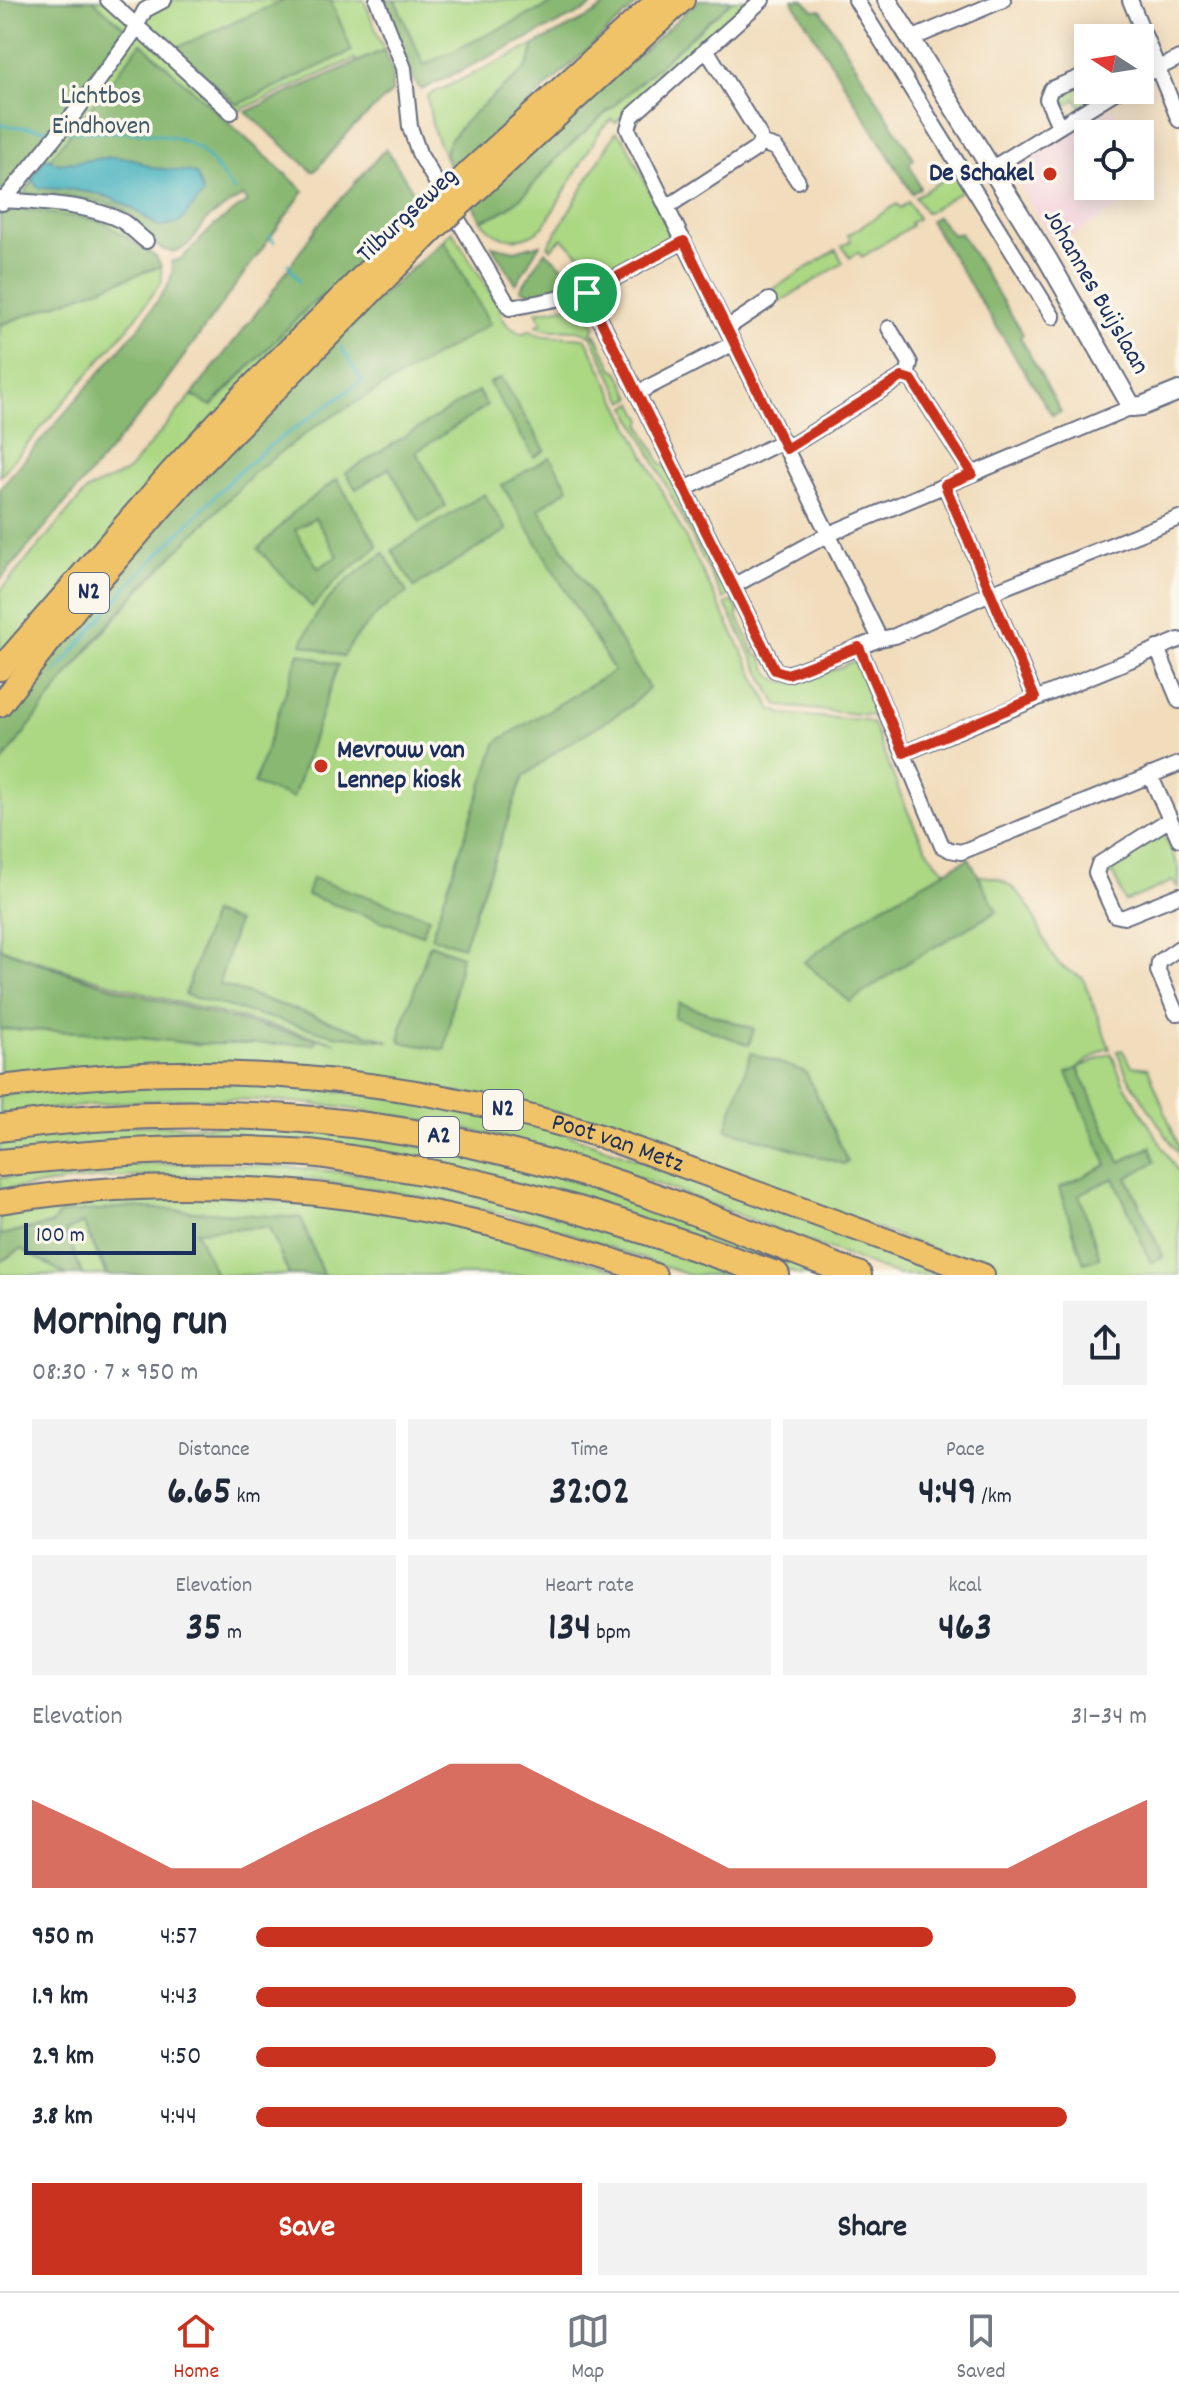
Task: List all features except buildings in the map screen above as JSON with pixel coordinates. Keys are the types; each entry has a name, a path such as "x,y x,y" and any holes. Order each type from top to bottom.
{"highway":[{"name":"Tilburgseweg","path":"176,478 427,224 658,0"},
{"name":"Tilburgseweg","path":"475,178 683,0"},
{"name":"N2","path":"0,669 176,478"},
{"name":"N2","path":"0,705 176,478"},
{"name":"Poot van Metz","path":"0,1087 92,1077 234,1074 322,1079 445,1097 600,1136 983,1275"},
{"name":"Poot van Metz","path":"0,1128 94,1117 246,1114 314,1118 438,1137 546,1162 623,1186 858,1275"},
{"name":"A2","path":"0,1163 98,1152 190,1149 326,1155 433,1172 539,1197 776,1275"},
{"path":"0,1202 99,1190 173,1187 309,1192 476,1220 525,1232 655,1275"}],"street":[{"path":"108,0 231,112"},
{"path":"1,202 78,109 137,24 144,5 164,0"},
{"path":"377,0 404,68 410,127 419,153 510,308 587,293 684,241"},
{"path":"762,0 632,116 628,129 880,639"},
{"name":"Johannes Buijslaan","path":"856,0 1053,317"},
{"name":"Johannes Buijslaan","path":"887,0 1048,260 1132,407"},
{"path":"911,39 1003,0"},
{"path":"1130,0 1137,24"},
{"path":"667,207 756,149 760,143 760,136 706,49"},
{"path":"1154,69 1179,58"},
{"path":"1154,63 1179,120"},
{"path":"1059,126 1047,99 1051,89 1074,80"},
{"path":"967,179 991,169 1095,104"},
{"path":"760,143 776,148 798,181"},
{"path":"1,202 98,211 124,223 146,241"},
{"path":"587,293 775,670 781,674 895,636 990,593 1179,518"},
{"path":"727,328 770,300"},
{"path":"889,328 910,363 907,377"},
{"path":"637,393 734,343"},
{"path":"685,489 784,445 902,377 912,380 972,474"},
{"path":"733,586 829,534 1132,407 1179,391"},
{"path":"945,485 1035,698"},
{"path":"904,753 1179,640"},
{"path":"859,647 942,846 950,850 961,852 1179,764"},
{"path":"1157,648 1179,701"},
{"path":"1150,775 1179,839"},
{"path":"1170,819 1099,864 1096,873 1115,915 1124,917 1179,895"},
{"path":"1179,948 1159,962 1158,971 1176,1013 1179,1013"}],"shaded area":[{"name":"De Schakel","path":"1113,107 1118,120 1092,120"},
{"name":"De Schakel","path":"1074,131 1074,200 1137,200 1115,209 1056,246 1010,171"}],"green space":[{"name":"Lichtbos Eindhoven","path":"0,0 116,0 133,15 155,0 364,0 384,50 357,62 355,59 240,110 73,297 161,266 162,281 133,322 0,476"},
{"path":"0,0 93,0 125,28 3,190 0,190"},
{"path":"285,0 331,0 352,51 237,105 175,48"},
{"path":"382,0 395,0 424,65 560,0 598,0 588,9 421,90"},
{"path":"395,0 560,0 423,66"},
{"path":"612,0 642,0 452,173 446,155 451,139 468,119 523,71 529,63 534,45 593,15"},
{"path":"699,0 733,0 564,151 518,200 481,220 473,205"},
{"path":"733,0 754,0 615,123 612,119 602,128 544,226 519,238 502,237 487,227 481,220 518,201 564,151"},
{"path":"792,0 804,0 813,10 821,10 914,159 909,163 920,188 912,193"},
{"path":"141,43 304,191 150,403 0,580 0,488 140,326 169,284 173,269 171,262 181,259 215,225 247,202 243,196 214,214 185,246 168,251 155,244 129,214 119,208 79,198 25,193 33,180 40,188 90,192 116,200 159,227 180,222 196,174 152,168 134,159 113,157 58,164 50,159"},
{"path":"534,45 529,63 523,71 450,140 445,158 433,129 427,96"},
{"path":"384,50 392,69 392,92 349,131 315,171 246,112"},
{"path":"1074,86 1074,100 1065,106 1070,115 1059,113 1054,102 1056,93"},
{"path":"616,132 624,139 669,231 666,241 586,281 580,276 590,264 562,238 551,249 548,246"},
{"path":"386,148 421,204 358,272 311,304 211,406 192,395 268,298 321,221"},
{"path":"957,171 967,188 926,213 915,197"},
{"path":"908,202 918,218 910,223 911,226 862,257 858,252 850,258 842,246 851,241 848,235 897,204 900,208"},
{"path":"7,208 105,223 156,257 161,266 0,325 0,216"},
{"path":"937,216 953,235 960,233 1023,334 1020,337 1061,412 1052,415 930,221"},
{"path":"452,231 510,327 523,334 529,330 542,336 586,339 771,709 786,715 864,720 873,724 915,826 936,861 946,870 997,879 1014,889 1028,906 1057,962 1083,978 1110,1049 1105,1049 1075,1069 1086,1089 1078,1068 1111,1053 1123,1082 1179,1174 1179,1275 1004,1275 638,1142 597,1123 510,1100 321,1074 0,1080 0,1029 83,1032 199,1044 315,1044 316,1039 336,1042 176,1002 0,948 0,761 39,709 196,522 317,413 485,315 444,240","holes":["1150,1147 1127,1177 1163,1256 1152,1262 1114,1178 1081,1192 1107,1165 1102,1153 1120,1162","1083,1209 1099,1257 1084,1263 1072,1229"]},
{"path":"444,240 490,324 314,427 255,472 140,589 91,645 0,765 0,717 105,583 167,511 332,339"},
{"path":"540,244 516,284 492,246 515,251"},
{"path":"836,250 843,263 778,303 770,291"},
{"path":"545,251 582,284 543,294 521,289"},
{"path":"358,272 0,661 0,591 87,490 127,472 192,395 212,406 311,304"},
{"path":"581,304 595,326 590,335 577,330 549,330 536,326 542,322 536,312"},
{"path":"595,333 632,398 624,402 592,337"},
{"path":"501,378 545,450 534,457 489,383"},
{"path":"478,391 487,406 416,452 446,506 420,522 389,468 356,489 346,473"},
{"path":"634,403 643,420 641,425 661,464 666,467 709,561 713,562 730,595 723,599 627,407"},
{"path":"550,457 569,488 539,509 649,688 629,707 560,749 523,777 463,947 431,937 496,744 614,671 502,485"},
{"path":"337,479 378,546 336,581 312,607 258,549 294,512","holes":["315,518 338,556 318,568 295,530"]},
{"path":"484,494 507,530 414,587 392,550"},
{"path":"384,553 407,593 370,620 343,657 302,644 325,603"},
{"path":"733,601 756,655 761,657 775,679 783,682 804,680 857,660 879,716 780,706 776,703 725,604"},
{"path":"299,653 338,665 293,798 254,784"},
{"path":"1162,831 1179,868 1179,889 1173,881 1125,902 1114,874 1104,877 1102,872 1106,864"},
{"path":"969,858 997,911 907,963 850,1002 804,962 873,911"},
{"path":"312,878 429,917 422,935 307,895"},
{"path":"212,913 237,922 219,984 389,1041 333,1035 185,995"},
{"path":"430,944 461,956 445,1050 400,1042 401,1028"},
{"path":"0,948 116,988 316,1039 316,1044 199,1044 83,1032 0,1029"},
{"path":"679,1003 754,1029 749,1045 674,1017"},
{"path":"1122,1050 1132,1066 1148,1068 1179,1155 1128,1077 1117,1051"},
{"path":"751,1053 806,1072 848,1162 844,1164 726,1129"},
{"path":"1078,1068 1120,1162 1151,1147 1155,1162 1127,1178 1163,1257 1151,1263 1114,1178 1079,1194 1100,1258 1084,1263 1059,1188 1107,1165 1067,1073"},
{"path":"248,1081 445,1104 555,1130 857,1238 889,1256 944,1275 899,1275 595,1163 494,1135 407,1118 320,1105 240,1099 160,1100 0,1115 0,1095 92,1084"},
{"path":"95,1125 314,1127 544,1169 834,1275 800,1275 616,1212 435,1163 0,1154 0,1136"},
{"path":"190,1163 342,1172 471,1194 585,1225 735,1275 689,1275 534,1221 429,1198 308,1179 190,1175 99,1178 0,1190 0,1178 98,1166"},
{"path":"190,1193 435,1217 483,1234 631,1275 323,1275 301,1218 127,1207 0,1235 0,1209"},
{"path":"127,1207 301,1218 323,1275 289,1275 269,1227 196,1231 216,1275 108,1275 83,1223 66,1231 82,1275 67,1275 21,1249 0,1262 0,1235 52,1224 59,1214"},
{"path":"83,1223 108,1275 82,1275 66,1230"},
{"path":"269,1227 289,1275 216,1275 196,1231"},
{"path":"21,1249 67,1275 0,1275 0,1262"}],"water":[{"path":"46,157 58,164 113,157 134,159 152,168 190,172 196,174 203,194 180,222 159,227 116,200 90,192 39,188 32,179"}],"waterway":[{"path":"0,125 51,130"},
{"path":"68,131 135,132 184,141 207,157 234,191"},
{"path":"270,236 274,242"},
{"path":"288,264 299,281"},
{"path":"56,672 127,587 235,475 271,445 362,381 341,347"}],"place":[{"name":"De Schakel","path":"1050,174"},
{"name":"Mevrouw van Lennep kiosk","path":"321,766"}],"route":[{"path":"684,241 786,449 902,377 912,380 972,474 945,485 1035,698 904,753 859,647 788,674 775,670 587,293 684,241"}]}
